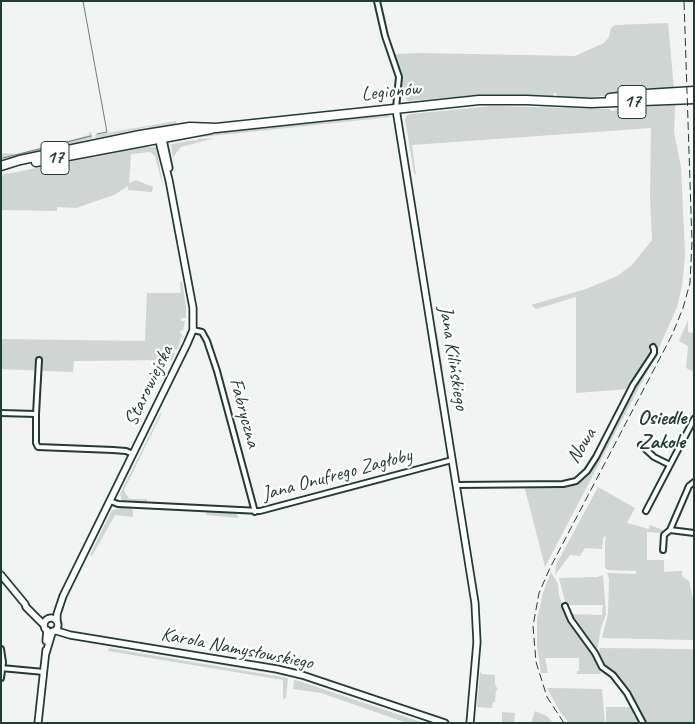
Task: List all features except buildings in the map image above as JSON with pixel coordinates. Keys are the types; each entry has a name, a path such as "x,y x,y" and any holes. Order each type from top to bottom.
{"highway":[{"name":"Legionów","path":"570,101 694,91"},
{"name":"Legionów","path":"1,166 20,164 161,136 202,126 216,128 486,99 591,103 694,99"}],"street":[{"name":"Jana Kilińskiego","path":"377,1 385,36 394,58 398,77 396,109 477,623 470,723"},
{"name":"Starowiejska","path":"53,620 193,330 193,304 168,175 169,167 161,136"},
{"name":"Fabryczna","path":"193,330 202,332 207,340 255,512"},
{"name":"Nowa","path":"456,485 563,484 578,480 596,457 633,385 654,353 653,347"},
{"path":"39,360 36,414 36,443 38,447 113,450 126,451 133,454"},
{"path":"1,413 36,414"},
{"path":"646,511 694,419"},
{"path":"641,444 654,457 670,465"},
{"name":"Jana Onufrego Zagłoby","path":"110,500 118,504 255,512 452,460"},
{"path":"663,550 663,536 670,530 689,486 694,482"},
{"path":"670,530 694,533"},
{"path":"1,575 26,604 26,607 48,629 56,629 53,620"},
{"name":"Karola Namysłowskiego","path":"26,604 43,617 53,620 63,629 77,636"},
{"path":"565,606 571,620 595,653 602,667 613,675 628,693 643,723"},
{"path":"38,723 48,629 53,620"},
{"name":"Karola Namysłowskiego","path":"48,629 77,636 292,672 445,723"},
{"path":"1,649 1,678"},
{"path":"2,668 44,672"}],"shaded area":[{"path":"668,23 674,89 582,98 557,97 556,93 554,93 553,97 481,95 408,101 400,92 400,79 394,54 575,56 604,43 609,37 611,28 615,25"},
{"path":"675,105 674,132 681,167 685,255 682,286 677,307 655,357 545,567 524,485 561,485 577,482 590,468 632,391 628,389 576,393 576,297 536,309 531,305 586,289 617,276 632,265 652,240 650,197 651,128 412,145 416,175 414,173 405,119 410,114 493,106 610,109 615,111 617,108"},
{"path":"386,114 391,117 202,137 208,134 262,127"},
{"path":"176,121 176,125 149,129 148,127 96,138 95,135"},
{"path":"90,130 93,138 81,141 81,143 1,161 1,153 18,154 89,135"},
{"path":"215,138 181,147 173,157 175,172 171,146 172,144"},
{"path":"146,147 155,147 157,150 163,187 155,156 150,152 131,154 129,183 136,180 153,187 152,192 128,190 128,186 114,195 76,208 57,207 57,211 1,210 1,175"},
{"path":"180,282 182,282 186,318 181,318 181,321 185,321 183,331 181,330 179,346 177,350 174,349 173,353 175,353 172,360 74,361 73,372 1,369 1,339 145,341 147,293 181,293"},
{"path":"420,283 439,392 437,395"},
{"path":"688,320 688,332 694,333 694,372 686,368 688,346 679,341"},
{"path":"437,332 443,369 440,366 435,335"},
{"path":"162,413 124,490 129,499 147,499 147,502 122,500 120,494"},
{"path":"387,479 390,481 325,498 326,496"},
{"path":"598,487 635,508 627,523 649,529 650,525 663,530 661,533 647,532 647,560 664,560 664,572 682,571 682,576 689,581 694,603 694,640 602,638 608,614 609,579 607,573 636,574 636,571 608,570 605,568 606,535 603,538 602,549 585,548 580,556 570,555 555,575 556,565"},
{"path":"120,506 131,508 133,517 115,515 92,556 90,555 112,510 119,509"},
{"path":"208,511 236,513 239,518 205,515"},
{"path":"551,572 558,584 559,595 565,614 580,638 597,659 601,674 577,674 577,671 579,671 579,658 545,658 548,673 541,673 537,646 537,619 543,593"},
{"path":"603,575 606,614 601,628 597,652 574,623 570,614 602,615 603,605 566,605 559,578 597,577"},
{"path":"109,646 283,675 286,676"},
{"path":"109,648 288,678 286,698 283,699 283,680 108,651"},
{"path":"600,648 694,649 694,723 647,723 618,676 602,662 599,655"},
{"path":"480,672 482,674 495,675 495,684 498,690 496,690 495,702 493,702 492,708 477,707"},
{"path":"294,680 424,723 407,723 321,693 293,689"},
{"path":"547,688 602,689 605,723 569,723 560,712"},
{"path":"606,707 633,707 633,715 636,718 638,717 642,723 606,723"},
{"path":"535,711 547,716 553,723 531,723"},
{"path":"502,712 515,713 514,723 502,722"}],"waterway":[{"path":"83,1 107,132 97,134"},
{"path":"3,158 91,136"}],"railway":[{"path":"564,723 547,697 536,662 533,626 539,593 550,568 672,335 683,308 690,283 692,242 684,1"}],"district":[{"name":"Osiedle Zakole","path":"662,430"}]}
